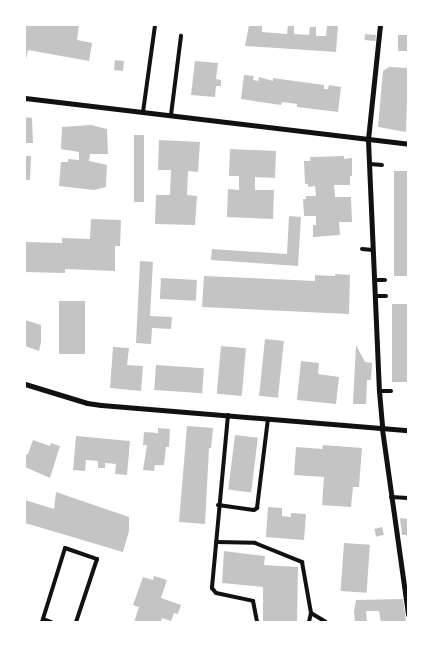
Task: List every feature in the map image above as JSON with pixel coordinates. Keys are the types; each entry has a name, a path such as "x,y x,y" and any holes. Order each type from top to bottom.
{"street":[{"path":"380,25 368,140 379,391 382,429 408,614"},
{"path":"25,98 408,144"},
{"path":"25,384 87,403 408,430"}],"lane":[{"path":"143,112 155,25"},
{"path":"172,115 181,36"},
{"path":"370,164 382,165"},
{"path":"362,249 374,250"},
{"path":"375,280 385,280"},
{"path":"375,296 386,296"},
{"path":"379,391 392,390"},
{"path":"228,415 218,505 213,591 251,599 257,622"},
{"path":"218,505 254,510 257,508 268,419"},
{"path":"391,497 408,498"},
{"path":"216,542 255,543 302,562 311,612 309,622"},
{"path":"51,622 42,621 65,548 97,559 76,622"},
{"path":"311,612 326,622"}],"building":[{"path":"25,25 79,25 77,40 92,43 89,61 28,50 25,64"},
{"path":"249,25 262,25 262,32 287,34 288,25 294,25 294,34 309,35 310,27 316,27 316,36 326,36 327,25 338,25 336,52 245,46"},
{"path":"365,34 376,35 375,41 364,40"},
{"path":"398,35 408,35 408,51 398,51"},
{"path":"115,60 124,61 123,71 114,70"},
{"path":"195,61 218,63 216,79 221,80 221,86 216,86 215,97 191,95"},
{"path":"389,67 408,68 406,132 378,127 383,71"},
{"path":"244,75 254,76 253,80 258,81 259,77 273,81 273,78 324,85 324,89 328,89 329,85 341,87 338,112 297,107 297,104 282,102 281,105 241,99"},
{"path":"25,117 32,118 33,143 25,143"},
{"path":"91,125 107,129 108,154 90,154 89,161 107,165 106,187 94,190 59,186 61,162 68,162 68,159 79,160 79,152 61,149 62,127"},
{"path":"134,135 144,135 144,202 134,202"},
{"path":"159,140 200,142 198,172 188,171 187,195 197,196 195,225 155,224 156,195 170,195 171,170 158,170"},
{"path":"230,149 276,151 275,178 255,177 255,190 274,190 273,219 227,217 228,189 239,190 239,176 229,176"},
{"path":"25,156 31,156 30,180 25,180"},
{"path":"344,156 344,159 352,158 352,176 350,176 350,185 334,185 335,197 351,197 352,222 339,222 340,235 313,237 313,225 316,225 316,216 304,216 303,199 306,199 306,196 316,196 315,186 308,187 308,184 305,184 304,161 310,161 310,157"},
{"path":"394,171 408,171 408,276 394,276"},
{"path":"289,216 301,217 298,266 211,260 212,249 287,254"},
{"path":"91,219 121,220 120,246 115,246 115,271 65,269 65,273 25,272 25,242 62,243 62,238 90,239"},
{"path":"140,261 153,262 150,316 172,317 171,329 152,328 151,344 136,343"},
{"path":"335,274 350,275 349,314 202,307 204,276 315,281 315,275 335,276"},
{"path":"161,278 197,280 196,301 160,299"},
{"path":"59,301 85,301 85,354 59,354"},
{"path":"392,304 408,304 408,382 392,382"},
{"path":"25,320 41,325 39,351 25,346"},
{"path":"265,339 284,341 278,398 259,396"},
{"path":"356,345 365,362 372,363 371,380 367,380 366,404 353,404"},
{"path":"221,346 246,348 242,396 217,394"},
{"path":"113,347 129,348 127,365 143,366 141,391 110,388"},
{"path":"301,361 319,363 318,374 339,377 336,404 297,400"},
{"path":"156,365 204,368 202,393 154,390"},
{"path":"187,426 213,428 211,448 209,448 205,524 179,522"},
{"path":"158,428 170,429 169,447 166,447 164,465 155,465 154,471 143,470 147,445 143,445 144,432 158,433"},
{"path":"235,435 258,438 251,492 228,490"},
{"path":"76,436 130,441 127,475 115,474 116,464 105,463 105,468 98,468 98,461 86,460 85,471 73,470"},
{"path":"33,440 50,446 51,443 60,446 50,478 25,467 25,455 28,454"},
{"path":"323,445 362,448 359,487 353,487 351,507 322,505 324,477 294,475 296,447 322,449"},
{"path":"56,492 129,517 129,531 123,552 25,523 25,500 54,509"},
{"path":"268,507 282,508 282,516 291,517 291,513 306,514 304,540 266,537"},
{"path":"400,518 408,519 408,538 406,535 402,535"},
{"path":"382,527 384,535 376,537 374,529"},
{"path":"344,543 370,545 367,593 341,591"},
{"path":"224,551 265,556 264,565 298,567 297,622 263,622 263,587 222,583"},
{"path":"154,576 167,580 161,598 181,605 178,614 174,613 171,621 162,618 161,622 134,622 139,607 133,605 143,577 153,580"},
{"path":"403,599 406,622 381,622 379,611 366,611 367,622 355,622 356,600"}]}
